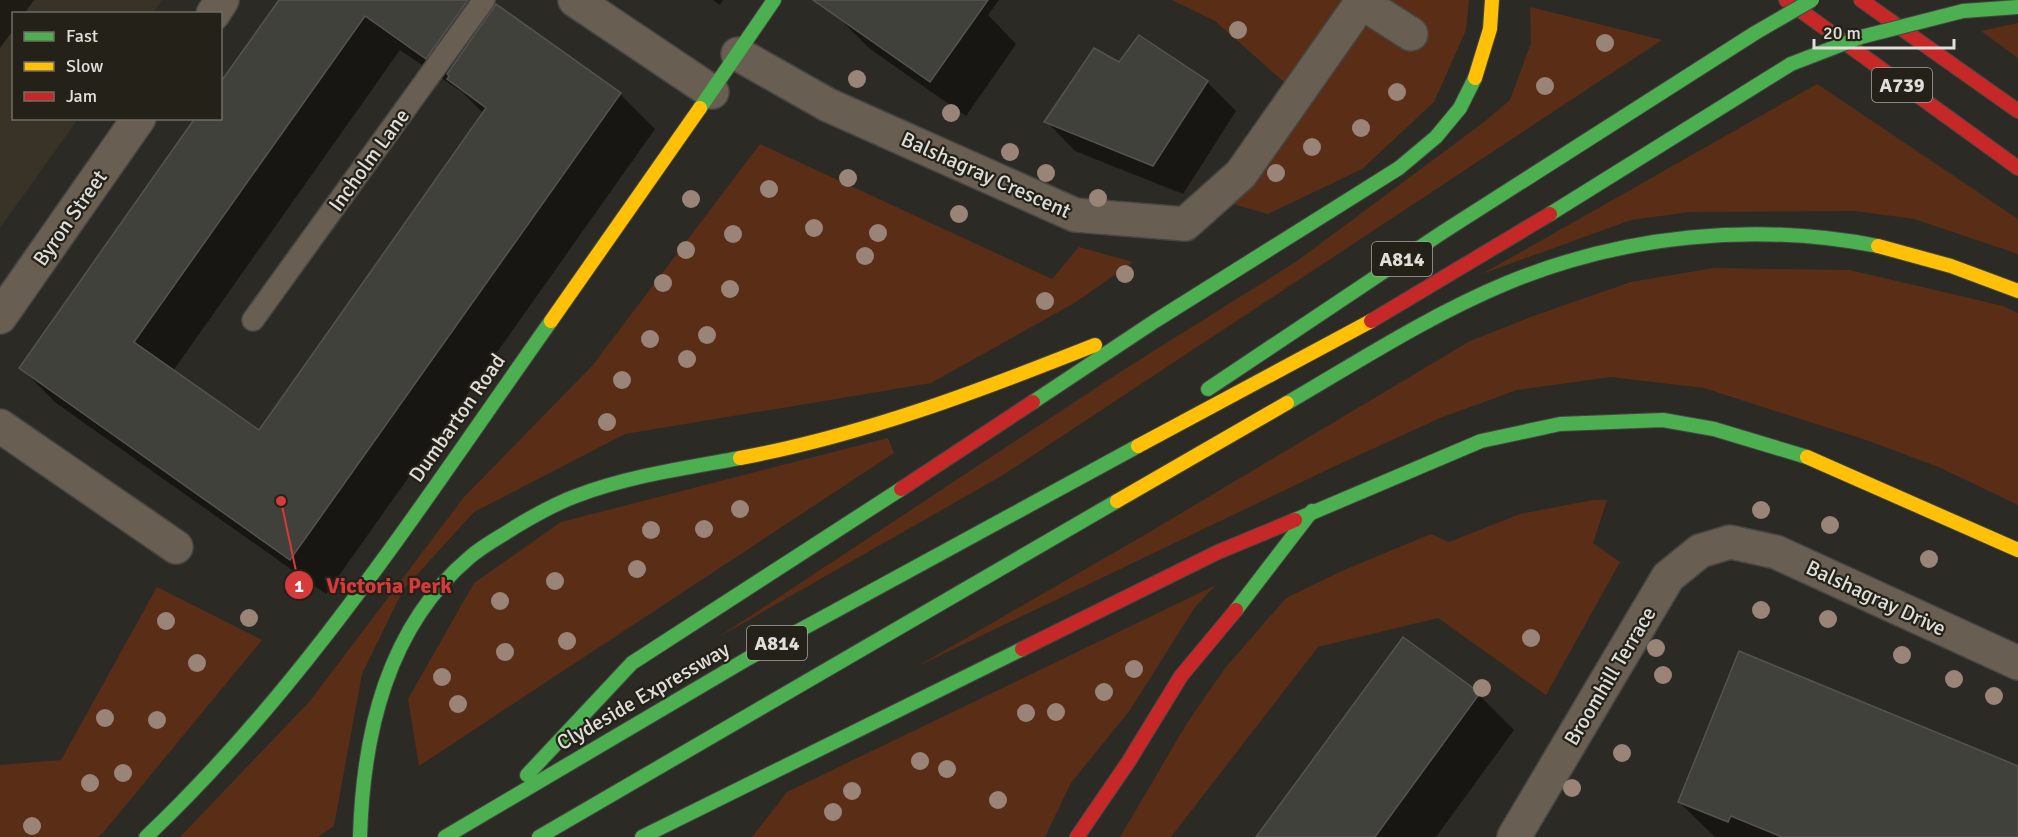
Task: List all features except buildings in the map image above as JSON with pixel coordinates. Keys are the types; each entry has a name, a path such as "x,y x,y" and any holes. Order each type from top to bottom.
{"main road":[{"name":"Dumbarton Road","path":"146,837 220,764 325,640 712,92 774,0"},
{"path":"504,800 632,663 969,445 1155,321 1400,168 1436,137 1460,108 1479,71 1490,29 1492,0"},
{"name":"A739","path":"1786,0 2018,168"},
{"name":"A814","path":"1200,394 1443,232 1755,33 1812,0"},
{"name":"A739","path":"1861,0 2018,111"},
{"path":"1054,491 1336,340 1470,262 1791,64 1861,37 1964,11 2018,7"},
{"path":"538,837 1407,333 1489,291 1539,271 1582,258 1653,244 1703,238 1801,236 1836,239 1911,254 2018,291"},
{"path":"360,837 360,783 371,724 387,674 414,621 474,553 531,517 580,494 638,477 822,441 893,421 935,408 1155,321"},
{"name":"A814","path":"1054,491 1180,407"},
{"path":"642,837 1218,552 1481,441 1560,424 1663,420 1714,429 1822,462 2018,550"},
{"name":"Clydeside Expressway","path":"445,837 504,800 800,631 1054,491"},
{"path":"1077,837 1129,761 1181,676 1256,586 1313,510"}],"street":[{"path":"575,0 712,92"},
{"name":"Balshagray Crescent","path":"738,54 828,105 1075,215 1185,224 1241,174 1362,1 1411,34"},
{"name":"Byron Street","path":"0,317 138,120"},
{"path":"0,426 176,547"},
{"name":"Balshagray Drive","path":"1730,542 1776,552 2018,663"},
{"name":"Broomhill Terrace","path":"1514,837 1668,577 1700,551 1730,542"}],"lane":[{"name":"Incholm Lane","path":"253,320 484,0"}],"shaded area":[{"path":"0,0 162,0 154,12 12,12 12,120 77,120 0,228"},
{"path":"1172,0 1469,0 1466,30 1434,102 1362,169 1268,214 1233,204 1303,99 1215,21"},
{"path":"1530,7 1662,40 1003,475 717,638 1117,374 1297,261 1484,122 1510,100 1531,43"},
{"path":"2018,23 2018,58 1981,31"},
{"path":"1817,84 2018,219 2018,254 1914,219 1855,211 1690,212 1631,220 1482,274"},
{"path":"760,144 1052,279 1079,247 1133,262 1076,302 931,383 625,434 474,512 403,590 362,674 334,826 318,837 180,837 310,701 464,497 592,366"},
{"path":"1714,268 1850,270 2003,306 2018,313 2018,505 1941,468 1869,441 1704,388 1611,377 1517,390 1440,418 1335,466 916,667 1148,533 1470,341 1631,282"},
{"path":"888,438 894,453 419,766 408,699 474,583 561,522"},
{"path":"1593,500 1607,500 1593,543 1620,562 1546,695 1438,618 1318,647 1171,837 1120,837 1187,723 1226,667 1286,598 1344,570 1431,534 1449,542 1520,514"},
{"path":"1216,585 1195,607 1130,710 1071,783 1045,837 752,837 787,792"},
{"path":"157,587 262,640 102,834 97,837 0,837 0,765 61,760"}],"traffic: fast":[{"path":"700,108 774,0"},
{"path":"1755,33 1812,0"},
{"path":"1963,11 2018,7"},
{"path":"1791,64 1861,37 1963,11"},
{"path":"1208,389 1443,232 1755,33"},
{"path":"1550,214 1791,64"},
{"path":"1033,402 1155,321 1399,168 1436,137 1460,108 1475,78"},
{"path":"1287,403 1450,309 1507,283 1597,254 1690,237 1737,235 1784,235 1878,246"},
{"path":"146,837 204,779 311,655 361,590 551,321"},
{"path":"1295,520 1481,441 1560,424 1663,420 1714,429 1807,457"},
{"path":"445,837 747,659 1138,446"},
{"path":"360,837 367,760 374,722 385,685 400,649 418,616 442,585 470,557 530,518 568,499 636,478 740,458"},
{"path":"527,775 632,663 901,489"},
{"path":"539,837 1117,501"},
{"path":"1236,610 1312,511"},
{"path":"642,837 1022,649"}],"traffic: slow":[{"path":"1475,78 1490,29 1492,0"},
{"path":"551,321 700,108"},
{"path":"1878,246 1951,266 2018,291"},
{"path":"1138,446 1371,321"},
{"path":"740,458 831,437 921,410 1095,345"},
{"path":"1117,501 1287,403"},
{"path":"1807,457 2018,550"}],"traffic: jam":[{"path":"1786,0 2018,168"},
{"path":"1861,0 2018,111"},
{"path":"1371,321 1550,214"},
{"path":"901,489 1033,402"},
{"path":"1022,649 1218,552 1295,520"},
{"path":"1077,837 1129,761 1181,676 1236,610"}],"place":[{"name":"Victoria Perk","path":"281,501"}]}
